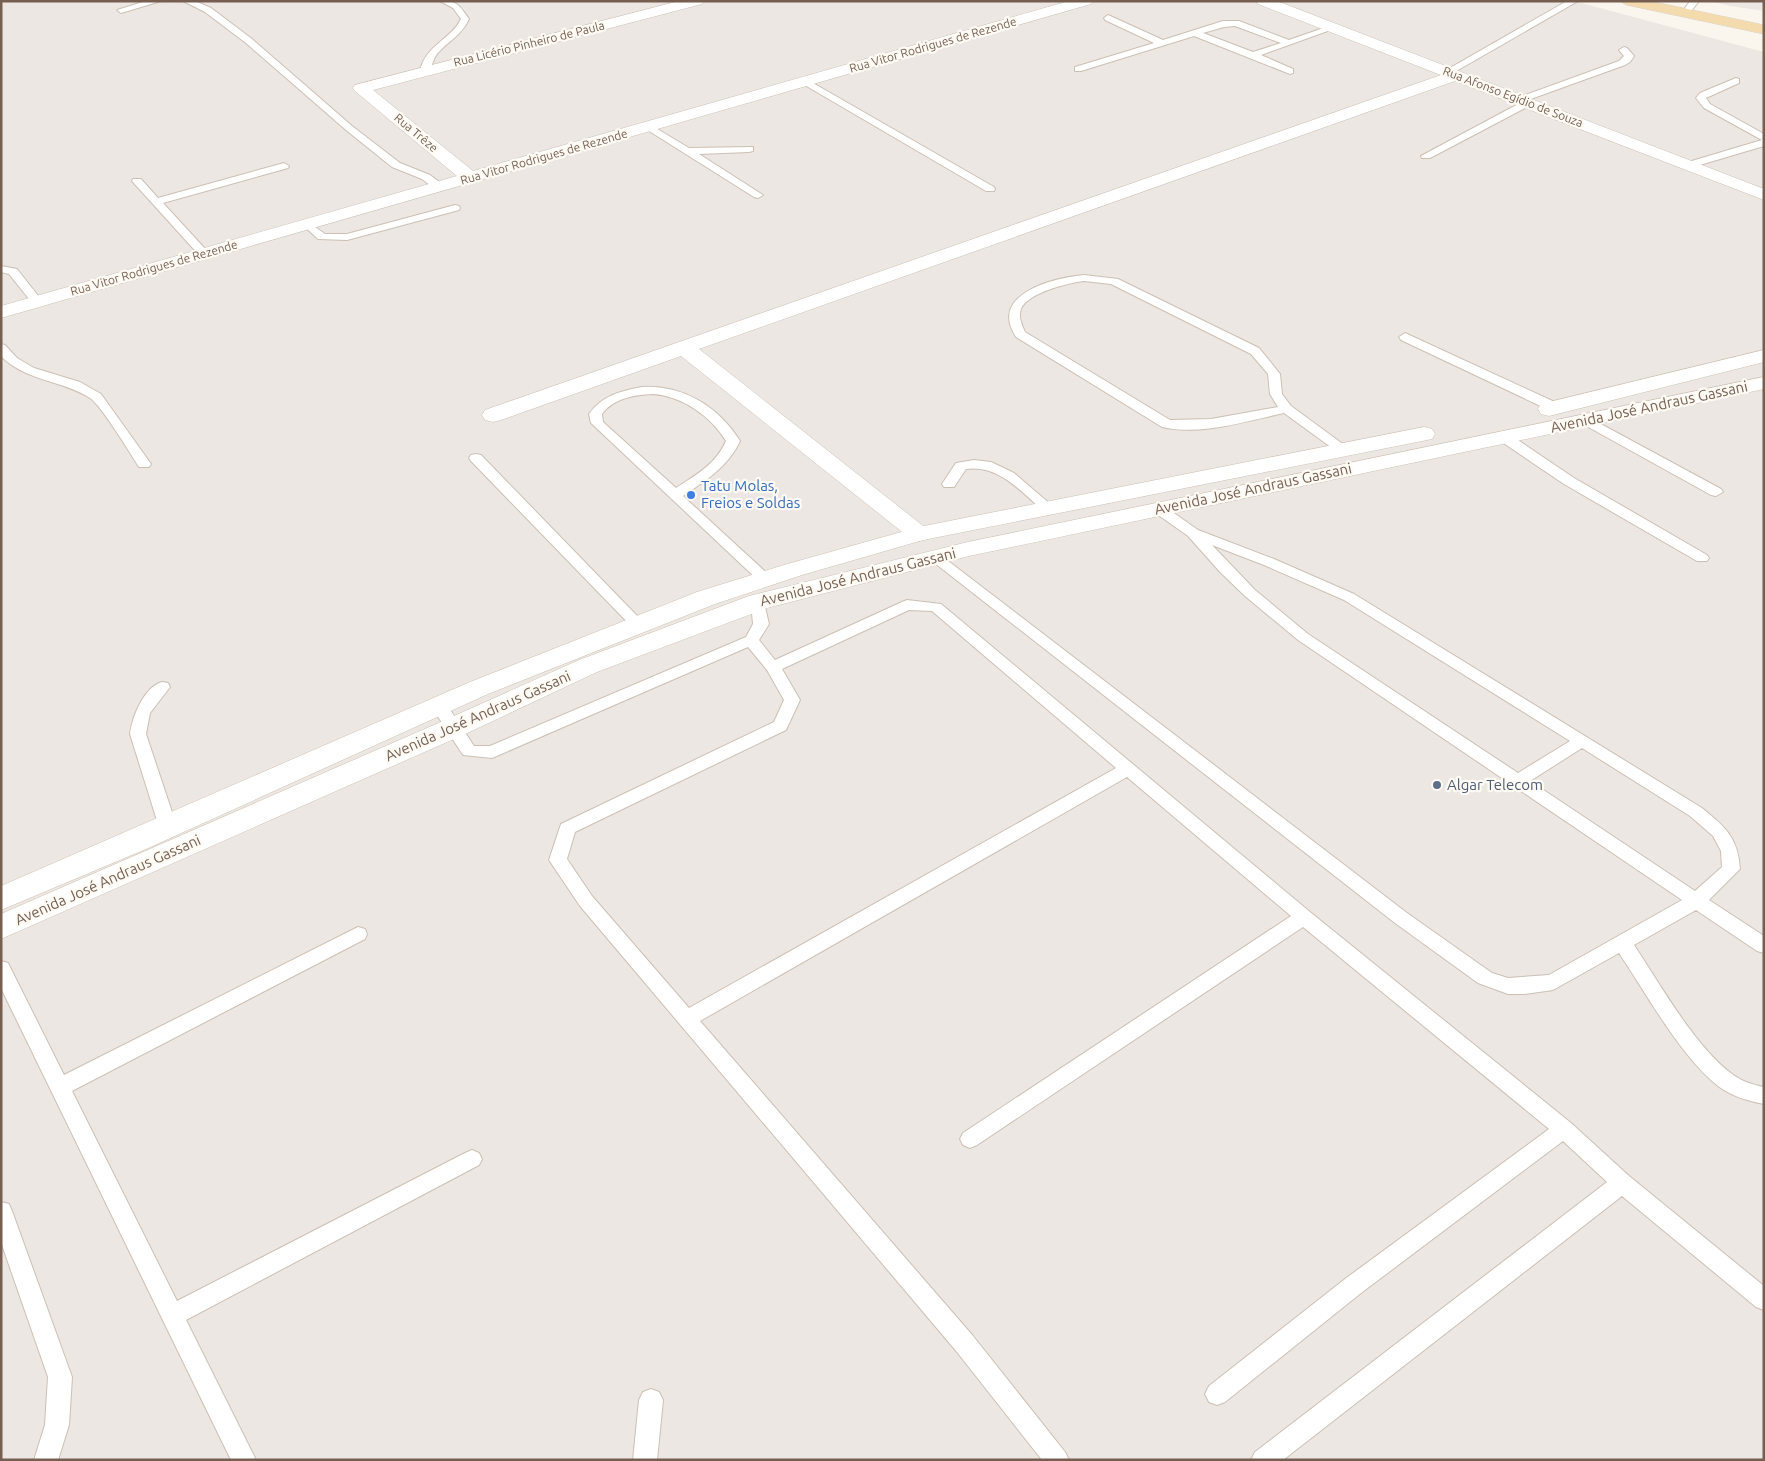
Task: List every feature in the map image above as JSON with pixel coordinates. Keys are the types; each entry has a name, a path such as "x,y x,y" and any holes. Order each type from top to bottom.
{"main road":[{"path":"1627,1 1692,4 1764,24"},
{"path":"1659,3 1764,30"}],"street":[{"name":"Rua Licério Pinheiro de Paula","path":"361,88 697,1"},
{"name":"Rua Vitor Rodrigues de Rezende","path":"1,312 1086,1"},
{"name":"Rua Afonso Egídio de Souza","path":"1263,1 1764,195"},
{"path":"494,415 1453,74"},
{"name":"Rua Trêze","path":"361,88 470,178"},
{"path":"683,347 919,534"},
{"name":"Avenida José Andraus Gassani","path":"1,927 761,590 919,534 1048,509 1162,497 1184,504 1517,428 1554,408 1764,356"},
{"name":"Avenida José Andraus Gassani","path":"1,899 439,706 706,598 761,590 934,557 1344,450 1586,420 1764,383"}],"lane":[{"path":"121,10 157,1"},
{"path":"187,1 208,10 249,41 349,128 396,165 426,177 439,187"},
{"path":"425,71 429,56 460,29 464,23 465,19 456,6 444,1"},
{"path":"1453,74 1574,1"},
{"path":"1108,18 1162,43"},
{"path":"1078,69 1223,24 1236,23 1290,43"},
{"path":"1253,55 1332,28"},
{"path":"1194,33 1290,71"},
{"path":"1426,156 1524,101 1622,63 1629,56 1624,50"},
{"path":"1736,81 1701,98 1707,106 1764,138"},
{"path":"806,82 990,189"},
{"path":"649,127 758,195"},
{"path":"1689,165 1764,143"},
{"path":"686,151 748,149"},
{"path":"156,202 284,166"},
{"path":"137,181 204,254"},
{"path":"308,224 322,237 347,237 455,208"},
{"path":"1,269 13,271 37,302"},
{"path":"1286,409 1202,424 1180,426 1167,424 1020,334 1014,322 1015,309 1023,299 1048,286 1067,280 1084,278 1114,281 1255,351 1274,374 1276,394 1286,409 1344,450"},
{"path":"1405,337 1554,408"},
{"path":"1,348 13,361 30,371 76,386 98,397 144,464"},
{"path":"439,706 469,751 492,752 751,640 761,624 761,590 675,495 597,423 595,414 600,406 613,398 630,394 673,393 689,400 728,431 733,441 730,452 712,470 675,495"},
{"path":"1586,420 1716,492"},
{"path":"1517,428 1569,481 1702,558"},
{"path":"476,458 638,625"},
{"path":"948,484 961,466 976,462 987,464 1009,475 1048,509"},
{"path":"1162,497 1193,534 1244,587 1303,636 1764,946"},
{"path":"934,557 1401,918 1485,978 1508,986 1525,986 1553,982 1696,901 1731,869 1730,851 1719,832 1696,812 1582,741 1348,597 1269,562 1193,534"},
{"path":"773,668 907,605 936,607 1304,917 1564,1129 1622,1183 1764,1300"},
{"path":"751,640 773,668 792,700 780,726 567,828 558,860 586,901 958,1336 1057,1460"},
{"path":"162,687 145,707 139,720 138,734 168,827"},
{"path":"1517,781 1582,741"},
{"path":"687,1019 1128,769"},
{"path":"970,1139 1304,917"},
{"path":"60,1087 358,934"},
{"path":"1622,943 1685,1036 1709,1066 1726,1081 1749,1093 1764,1096"},
{"path":"1,968 244,1460"},
{"path":"1216,1394 1353,1286 1564,1129"},
{"path":"172,1315 472,1159"},
{"path":"1263,1460 1622,1183"},
{"path":"1,1211 60,1377 57,1425 46,1460"},
{"path":"645,1460 651,1400"}],"shaded area":[{"path":"1,1 1574,1 1764,52 1764,1460 1,1460"},
{"path":"1711,1 1764,1 1764,11 1730,6"}],"place":[{"name":"Tatu Molas, Freios e Soldas","path":"691,495"},
{"name":"Algar Telecom","path":"1437,785"}]}
